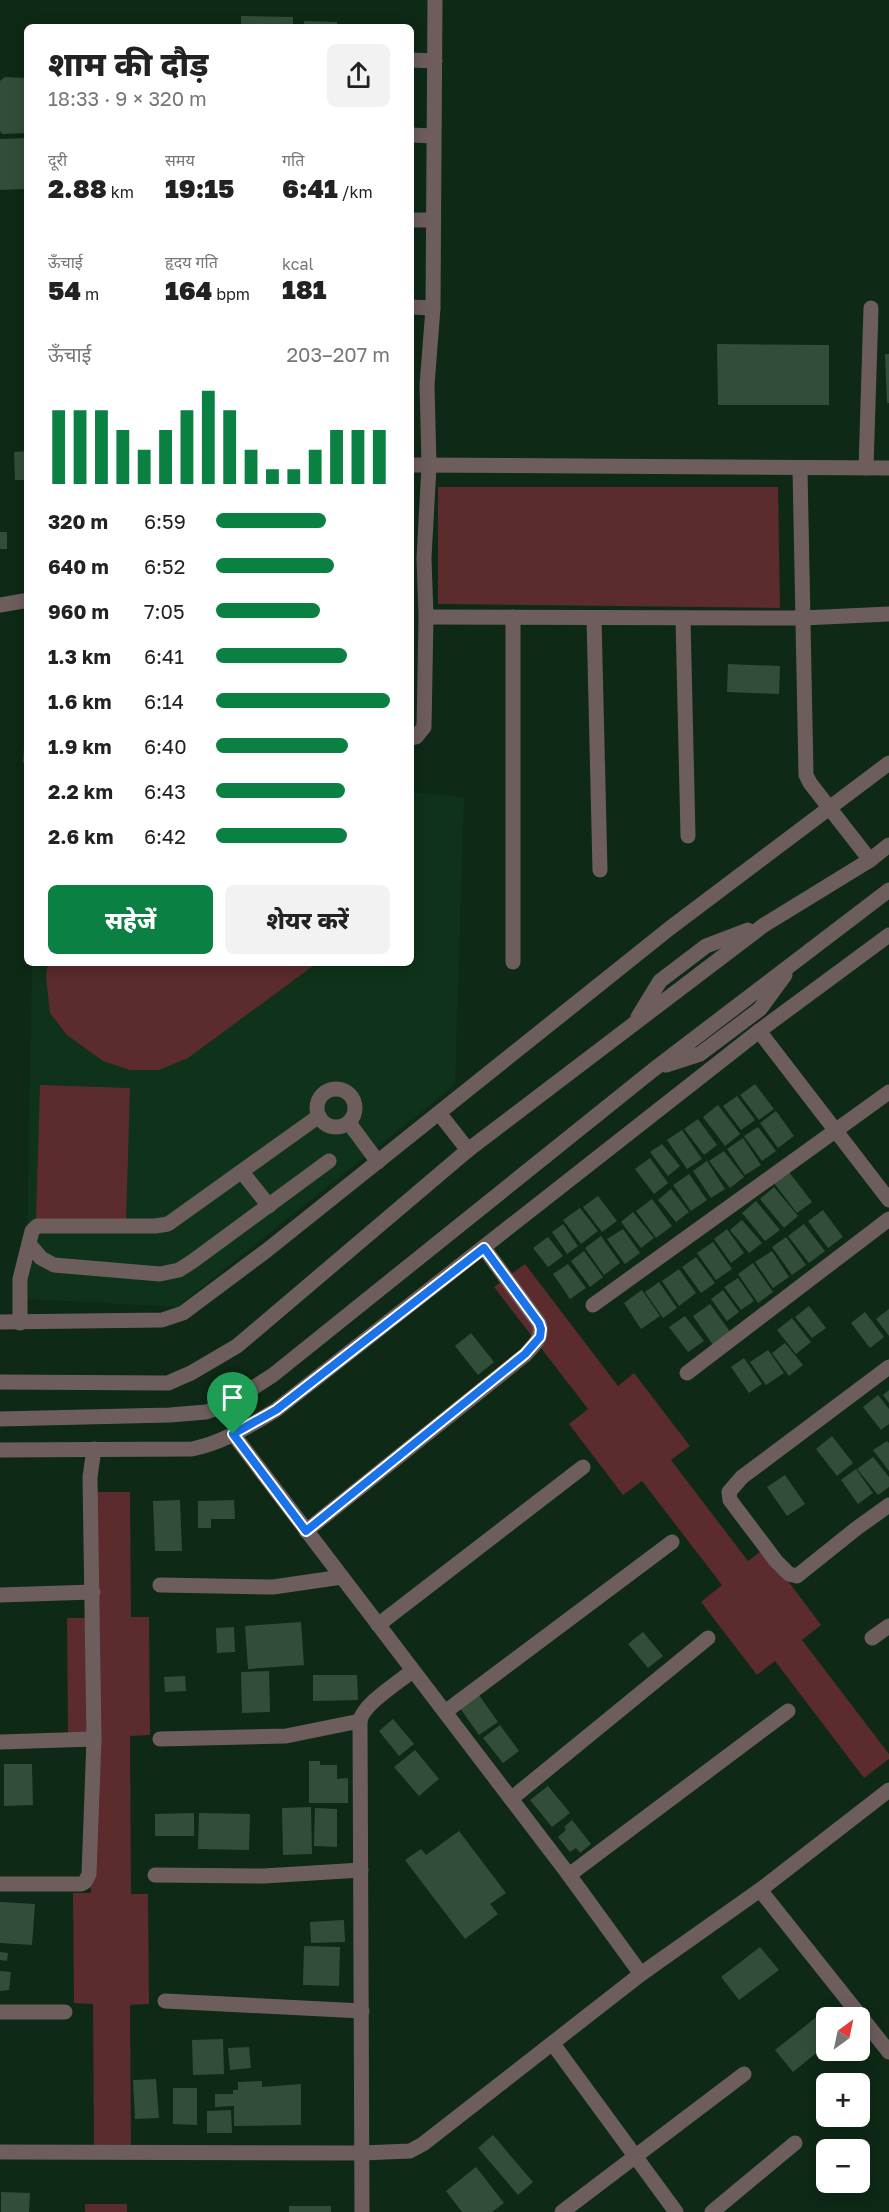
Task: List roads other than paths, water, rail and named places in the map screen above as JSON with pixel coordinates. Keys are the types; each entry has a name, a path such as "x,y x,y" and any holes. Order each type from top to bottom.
{"street":[{"path":"414,737 424,727 418,649 426,617 418,557 429,466 427,385 433,308 435,0"},
{"path":"414,60 435,61"},
{"path":"414,135 433,136"},
{"path":"414,220 432,220"},
{"path":"414,307 433,308"},
{"path":"866,468 871,308"},
{"path":"414,384 427,385"},
{"path":"414,465 889,468"},
{"path":"800,469 806,775 870,860"},
{"path":"0,605 23,601"},
{"path":"426,617 803,618 889,614"},
{"path":"513,617 513,962"},
{"path":"594,618 600,870"},
{"path":"683,618 688,836"},
{"path":"0,1322 162,1320 183,1313 266,1251 670,928 889,763"},
{"path":"0,1382 168,1383 191,1373 237,1346 468,1150 634,1024 660,981 706,946 764,925 870,860 889,845"},
{"path":"0,1419 170,1416 206,1412 228,1404 273,1375 653,1070 889,890"},
{"path":"0,1450 192,1449 212,1445 276,1410 759,1032 889,935"},
{"path":"759,1032 889,1200"},
{"path":"340,1089 352,1096 355,1115 349,1123 339,1127 330,1126 319,1116 317,1107 320,1098 327,1091 340,1089"},
{"path":"593,1305 889,1092"},
{"path":"439,1113 468,1150"},
{"path":"20,1323 20,1282 32,1231 37,1226 156,1226 168,1224 319,1116"},
{"path":"349,1123 378,1162"},
{"path":"29,1244 41,1258 54,1265 160,1274 172,1273 193,1261 329,1161"},
{"path":"242,1172 269,1206"},
{"path":"687,1373 889,1219"},
{"path":"306,1531 507,1369 533,1347 540,1337 539,1323 484,1248"},
{"path":"889,1367 742,1477 729,1492 730,1500 776,1561 789,1574 797,1576 889,1505"},
{"path":"233,1434 569,1875 641,1974"},
{"path":"0,1884 81,1884 88,1878 94,1739 90,1477 94,1449"},
{"path":"378,1625 583,1467"},
{"path":"445,1712 672,1542"},
{"path":"160,1585 273,1587 342,1577"},
{"path":"0,1595 93,1592"},
{"path":"872,1638 889,1626"},
{"path":"511,1799 708,1638"},
{"path":"363,2212 360,1721 362,1713 369,1706 412,1671"},
{"path":"569,1875 788,1711"},
{"path":"160,1738 286,1736 360,1721"},
{"path":"0,1742 94,1739"},
{"path":"0,2152 362,2153 410,2151 423,2144 641,1974 760,1890 889,1790"},
{"path":"155,1875 264,1876 361,1870"},
{"path":"760,1890 886,2042"},
{"path":"165,2001 362,2011"},
{"path":"0,2012 65,2012"},
{"path":"553,2044 676,2212"},
{"path":"562,2212 744,2074"},
{"path":"712,2212 795,2142"}]}
